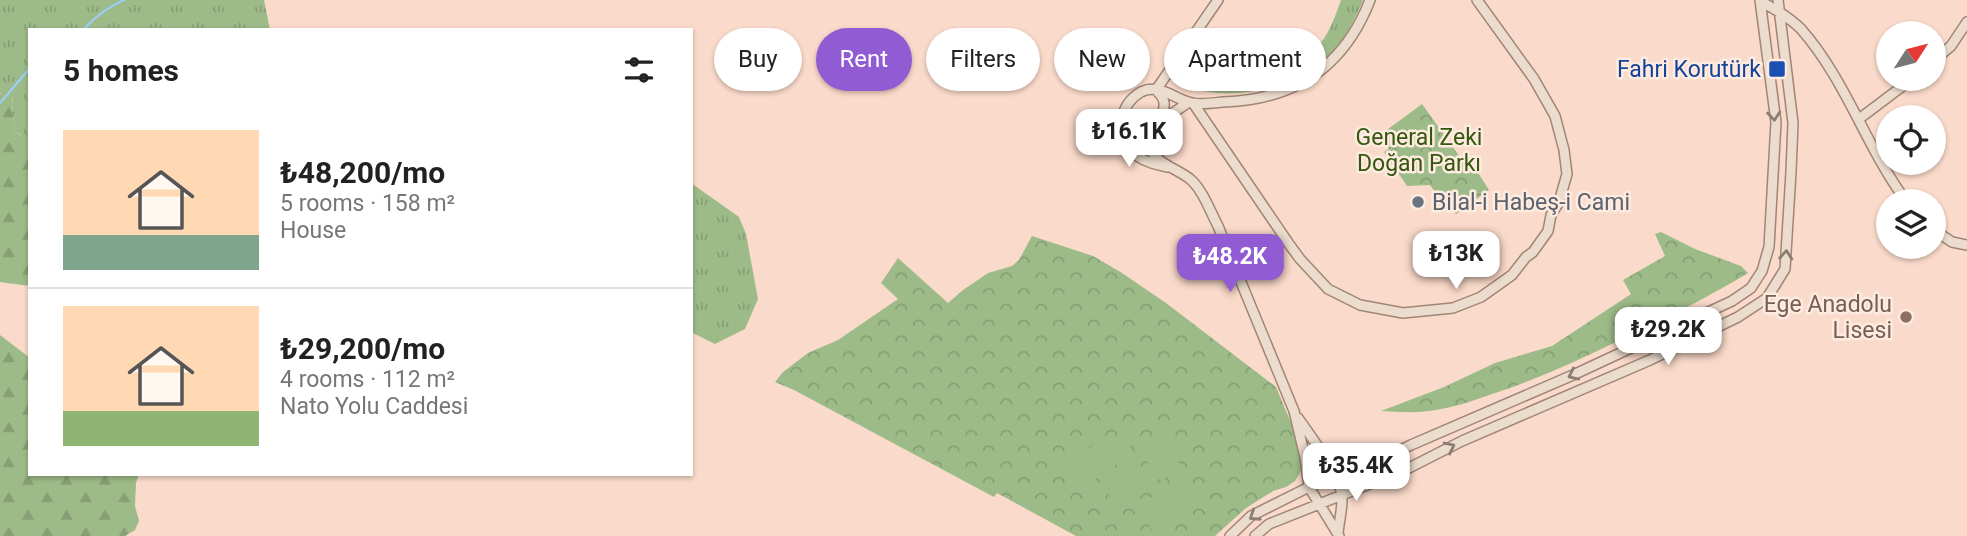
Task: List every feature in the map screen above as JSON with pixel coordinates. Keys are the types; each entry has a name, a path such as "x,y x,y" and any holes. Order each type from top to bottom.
{"street":[{"path":"1156,90 1217,0"},
{"path":"1338,535 1309,487 1294,411 1218,226 1191,180 1156,157 1149,140 1154,125 1191,103 1243,102 1283,93 1318,74 1341,51 1363,17 1370,0"},
{"path":"1172,168 1140,159 1131,151 1122,118 1126,104 1146,90 1170,92 1191,103 1300,259 1328,289 1360,305 1403,313 1453,308 1481,297 1512,275 1548,231 1551,215 1559,202 1567,174 1555,116 1534,79 1477,0"},
{"path":"1255,536 1269,524 1405,470 1462,441 1650,360 1738,317 1768,298 1785,270 1793,123 1778,0"},
{"path":"1760,1 1779,11 1800,28 1824,60 1898,189"},
{"path":"1230,536 1251,516 1309,487 1364,467 1573,375 1732,301 1751,288 1762,271 1769,247 1776,121 1760,1"},
{"path":"1946,50 1967,22"},
{"path":"1126,131 1133,136 1140,136 1159,120 1164,102 1156,90"},
{"path":"1859,119 1896,91"},
{"path":"1946,238 1967,245"},
{"path":"1294,411 1317,445 1342,495 1338,535"}],"green space":[{"path":"0,0 264,0 270,28 28,28 28,136 15,132 13,97 0,93"},
{"path":"1341,0 1363,0 1349,30 1326,59 1326,34"},
{"path":"13,91 15,132 28,136 28,286 0,282 0,94"},
{"path":"1203,91 1253,91 1236,93"},
{"name":"General Zeki Doğan Parkı","path":"1422,104 1465,164 1470,160 1489,190 1456,214 1443,196 1435,204 1432,199 1435,192 1430,185 1407,186 1384,152 1389,149 1380,135"},
{"path":"693,184 739,217 746,234 758,299 745,329 715,344 693,333"},
{"path":"1661,232 1695,249 1741,266 1748,273 1653,324 1516,386 1438,410 1381,411 1444,387 1495,363 1552,346 1631,294 1623,280 1665,256 1655,234"},
{"path":"1032,236 1093,256 1122,273 1276,387 1301,447 1303,462 1295,481 1246,508 1215,536 1076,536 997,493 992,496 775,382 783,372 808,353 838,340 898,299 881,283 898,258 948,303 988,273 1012,266 1019,260"},
{"path":"0,335 28,356 28,476 138,476 135,506 139,521 135,530 125,536 0,536"},
{"path":"1123,436 1135,454 1120,464 1107,446"},
{"path":"1101,440 1117,464 1083,488 1067,464"},
{"path":"1165,443 1181,466 1161,481 1144,457"},
{"path":"1138,462 1155,486 1120,510 1103,487"},
{"path":"1185,472 1201,495 1181,510 1164,487"},
{"path":"1160,491 1175,513 1152,530 1137,507"}],"waterway":[{"path":"85,28 102,13 124,0"},
{"path":"0,103 28,70"}],"place":[{"name":"Fahri Korutürk","path":"1777,69"},
{"name":"Bilal-i Habeş-i Cami","path":"1418,202"},
{"name":"Ege Anadolu Lisesi","path":"1906,317"}]}
